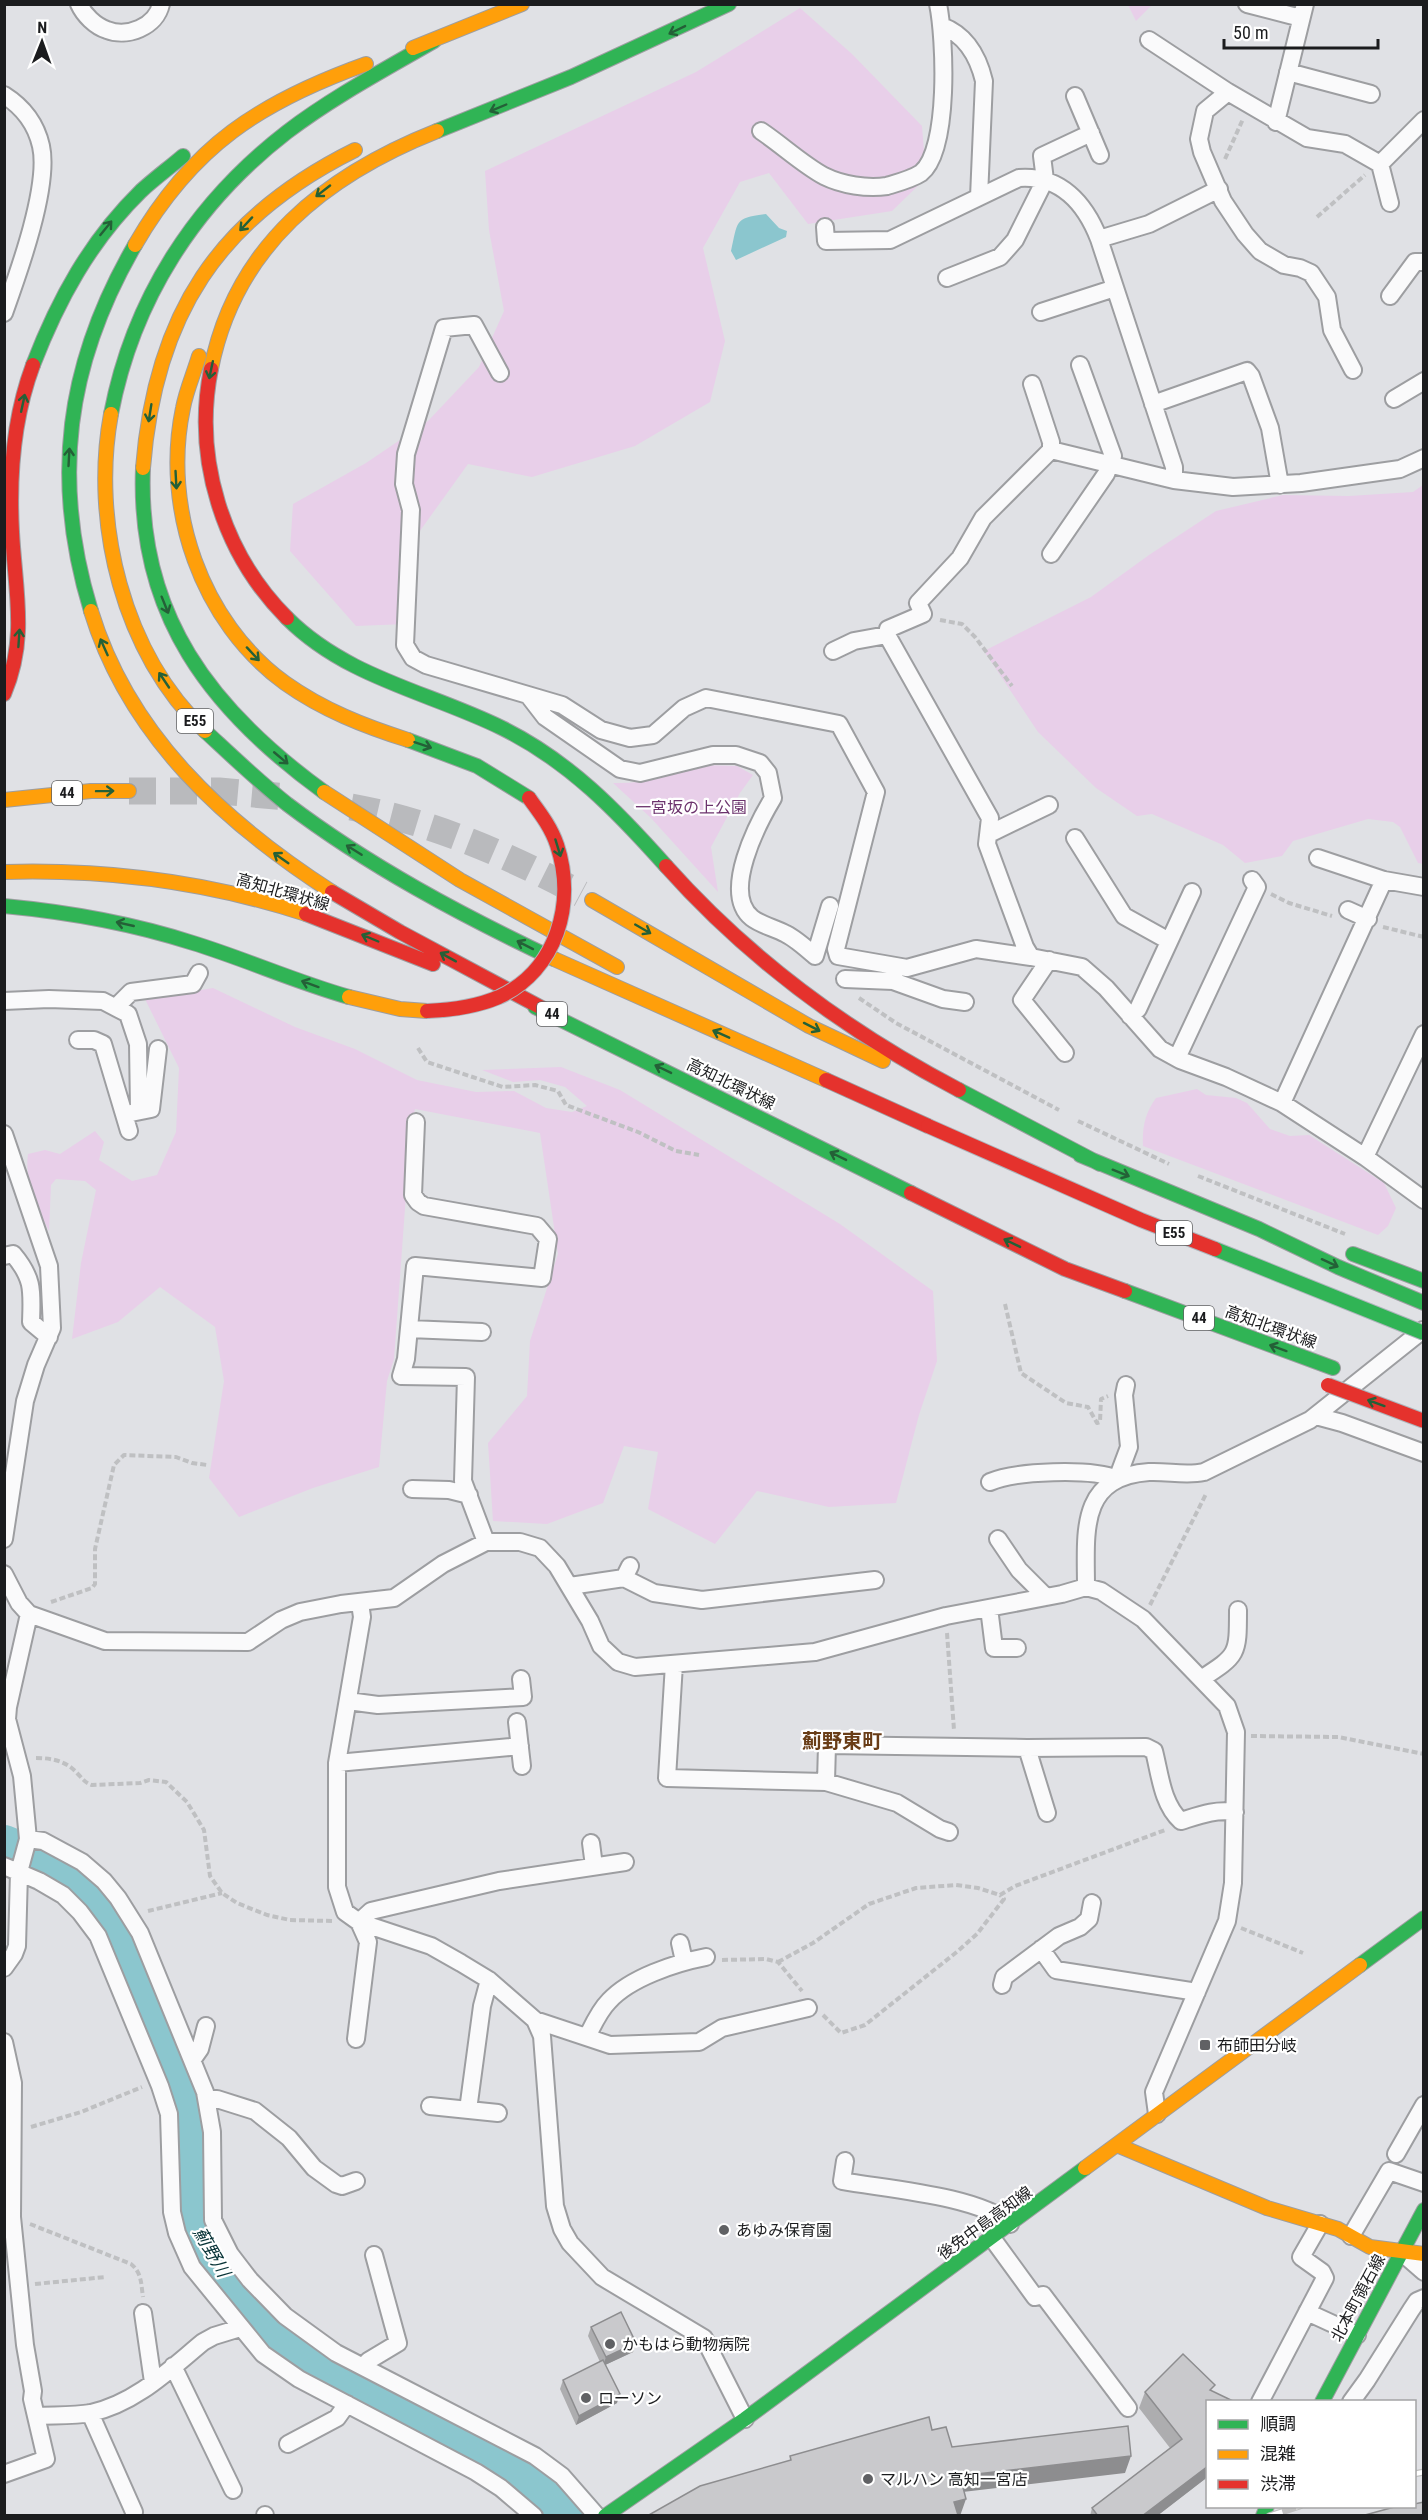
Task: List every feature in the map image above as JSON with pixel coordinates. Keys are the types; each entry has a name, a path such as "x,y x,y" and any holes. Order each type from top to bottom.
{"main road":[{"path":"4,694 17,661 20,636 11,528 11,484 15,443 26,390 48,324 85,255 108,225 136,195 199,145 271,104 352,69 434,41 522,4"},
{"path":"4,906 84,915 128,924 216,950 345,997 401,1010 452,1010 499,997 519,986 547,956 558,935 564,916 566,894 561,853 554,833 543,814 529,798 509,783 478,766 354,721 304,696 276,676 252,654 233,631 210,594 201,576 182,522 175,462 177,431 184,397 208,335 248,270 273,238 302,208 335,182 410,142 466,121 660,38 729,4"},
{"name":"E55","path":"434,41 346,93 268,146 202,213 178,243 148,294 127,346 115,392 104,459 107,528 123,594 148,657 187,713 243,769 314,825 415,889 564,965 1141,1220 1424,1331"},
{"path":"271,104 210,148 183,174 154,214 118,275 88,347 71,426 68,468 75,551 85,595 100,638 120,682 142,719 167,754 231,818 270,850 347,902 555,1015"},
{"name":"E55","path":"466,121 373,145 324,164 285,188 252,216 223,249 198,284 179,318 164,354 154,388 143,464 144,516 148,547 158,589 195,668 224,704 260,741 304,778 466,884 633,975"},
{"path":"248,270 217,339 205,410 207,444 219,508 231,540 247,571 291,623 318,646 352,667 388,684 488,721 544,752 597,792 719,919 798,987 908,1063 1100,1164"},
{"name":"44","path":"4,800 90,791 129,791"},
{"name":"高知北環状線","path":"4,872 59,872 139,877 175,882 255,899 356,932 555,1015 1065,1269 1373,1383"},
{"path":"592,900 809,1026 1100,1164 1259,1229 1338,1267 1422,1303"},
{"name":"E55","path":"685,1002 928,1126"},
{"path":"1259,1229 1340,1250 1424,1281"},
{"path":"1065,1269 1171,1322 1202,1334"},
{"path":"1322,1383 1424,1421"},
{"name":"後免中島高知線","path":"605,2516 746,2419 1424,1918"},
{"path":"1117,2145 1267,2208 1338,2229 1370,2247 1424,2254"},
{"name":"北本町領石線","path":"1323,2400 1424,2210"}],"street":[{"path":"79,4 85,15 107,30 133,32 151,22 161,4"},
{"path":"761,131 825,176 847,184 878,188 896,184 921,172 931,159 939,132 943,84 942,26 938,4"},
{"path":"1247,4 1303,11 1276,122"},
{"path":"942,26 957,32 973,52 984,81 979,197"},
{"path":"1149,40 1276,122 1307,138 1345,144 1380,164 1390,203"},
{"path":"1288,72 1371,94"},
{"path":"1228,92 1205,111 1199,139 1202,152 1223,201 1239,226 1260,251 1284,265 1311,273 1327,297 1332,330 1353,370"},
{"path":"4,94 32,120 41,147 43,170 27,245 4,313"},
{"path":"1075,96 1100,155"},
{"path":"1380,164 1424,120"},
{"path":"947,278 1000,257 1015,240 1045,180 1042,156 1091,133"},
{"path":"825,227 826,241 890,240 1019,178 1036,177 1061,186 1091,220 1099,239 1174,467 1174,480"},
{"path":"1099,239 1149,224 1217,185"},
{"path":"1390,296 1415,262 1424,262"},
{"path":"1041,312 1115,288"},
{"path":"500,373 474,326 444,328 406,454 404,484 411,510 405,645 413,658 426,665 562,705 601,730 630,738 652,735 684,708 706,698 839,724 876,792 836,949 838,956 895,974 944,999 965,1002"},
{"path":"1052,554 1112,464 1113,456 1080,365"},
{"path":"1154,404 1247,371 1251,376 1270,428 1280,485"},
{"path":"1394,399 1424,381"},
{"path":"1032,384 1051,450"},
{"path":"1051,450 1174,480 1233,487 1280,485 1400,469 1424,458"},
{"path":"1031,957 1025,947 987,844 990,818 887,635 888,629 923,614 918,603 960,558 983,518 1051,450"},
{"path":"833,651 854,641 887,635"},
{"path":"528,695 545,717 620,769 640,773 713,755 736,755 760,763 768,773 772,798 756,827 748,848 740,892 745,908 752,918 787,934 815,956 830,906"},
{"path":"989,834 1049,805"},
{"path":"1075,838 1125,916 1169,941"},
{"path":"1318,858 1384,880 1424,887"},
{"path":"1282,1103 1384,880"},
{"path":"1177,1058 1255,883"},
{"path":"1130,1016 1138,1009 1192,892"},
{"path":"1348,910 1368,919"},
{"path":"847,985 895,974 907,968 976,949 1082,967 1106,988 1160,1049 1282,1103 1365,1157 1424,1200"},
{"path":"1049,960 1022,1000 1065,1053"},
{"path":"116,1007 131,992 193,984 199,972"},
{"path":"4,1001 49,999 103,1001 128,1014 138,1044 131,1119"},
{"path":"1365,1157 1424,1034"},
{"path":"78,1040 94,1040 103,1044 131,1119"},
{"path":"131,1119 151,1108 158,1049"},
{"path":"416,1122 413,1195 418,1203 537,1227 548,1239 542,1278 415,1266 406,1359 401,1376 466,1377 463,1481 486,1542"},
{"path":"4,1134 49,1266 52,1328 36,1365 26,1401 4,1539"},
{"path":"4,1256 13,1254 26,1269 32,1290 31,1322 49,1337"},
{"path":"409,1329 482,1332"},
{"path":"1086,1587 1088,1514 1105,1489 1117,1479 1136,1473 1190,1475 1204,1472 1316,1416 1424,1331"},
{"path":"1117,1479 1119,1467 1129,1447 1124,1395 1126,1386"},
{"path":"1316,1416 1424,1453"},
{"path":"990,1482 1005,1476 1088,1472 1106,1474 1117,1479"},
{"path":"412,1489 449,1490 469,1495"},
{"path":"998,1539 1019,1570 1046,1597"},
{"path":"4,1574 19,1603 29,1614 105,1641 248,1642 281,1620 300,1612 394,1598 443,1564 486,1542 520,1542 540,1548 557,1566 601,1646 618,1662 635,1667 815,1652 946,1616 1086,1587 1101,1591 1143,1619 1227,1706 1236,1732 1233,1883 1227,1921 1154,2092 1157,2114"},
{"path":"570,1586 627,1572 654,1593 702,1600 875,1580"},
{"path":"360,1602 362,1617 337,1763 337,1887 345,1912 355,1919 432,1946 489,1980 535,2020 610,2045 699,2042 722,2028 809,2003"},
{"path":"989,1608 994,1648 1017,1648"},
{"path":"1201,1679 1228,1661 1238,1645 1238,1610"},
{"path":"4,1968 14,1954 16,1946 12,1869 28,1839 22,1776 6,1719 29,1614"},
{"path":"674,1664 667,1778 826,1782 897,1803 949,1832"},
{"path":"348,1701 378,1705 523,1697 521,1679"},
{"path":"517,1722 522,1766"},
{"path":"337,1763 520,1746"},
{"path":"826,1782 827,1746 1146,1747 1154,1750 1166,1800 1172,1812 1181,1821 1211,1811 1235,1812"},
{"path":"1027,1748 1047,1813"},
{"path":"28,1839 43,1841 82,1862 104,1881 130,1914 140,1933 193,2059 207,2099 212,2132 213,2220 223,2243 250,2280 285,2316 336,2354 535,2456 562,2475 597,2516"},
{"path":"591,1843 594,1866"},
{"path":"355,1919 370,1911 499,1881 625,1862"},
{"path":"12,1869 63,1895 80,1912 98,1936 158,2082 168,2114 170,2190 177,2233 192,2267 240,2328 263,2354 299,2379 476,2472 508,2493 534,2516"},
{"path":"1002,1985 1004,1977 1041,1949 1059,1936 1080,1928 1089,1919 1092,1903"},
{"path":"355,1919 368,1942 356,2039"},
{"path":"680,1943 684,1961"},
{"path":"1041,1949 1056,1970 1197,1992"},
{"path":"587,2037 609,2001 628,1986 684,1961 706,1957"},
{"path":"468,2110 482,2006 489,1980"},
{"path":"535,2020 542,2036 555,2206 562,2229 570,2243 602,2277 704,2338 746,2419"},
{"path":"193,2059 200,2049 206,2026"},
{"path":"4,2042 13,2083 8,2183 33,2391 32,2399 46,2459 4,2474"},
{"path":"207,2099 217,2099 255,2111 289,2138 314,2168 336,2184 342,2186 356,2181"},
{"path":"1396,2154 1424,2105"},
{"path":"430,2106 498,2113"},
{"path":"845,2161 842,2181 975,2205 999,2215 1010,2224"},
{"path":"1352,2236 1389,2171 1424,2183"},
{"path":"1261,2400 1325,2278 1323,2272 1301,2258 1320,2224"},
{"path":"992,2238 1035,2297 1043,2295 1128,2408"},
{"path":"1401,2252 1424,2272"},
{"path":"366,2368 368,2361 399,2343 374,2255"},
{"path":"1352,2400 1417,2301 1424,2298"},
{"path":"1308,2312 1357,2335"},
{"path":"143,2313 153,2382"},
{"path":"36,2416 90,2413 127,2400 214,2336 240,2328"},
{"path":"173,2366 233,2490"},
{"path":"288,2444 337,2418 347,2404"},
{"path":"90,2413 134,2512"}],"path":[{"path":"1217,185 1250,105"},
{"path":"1317,217 1380,164"},
{"path":"923,614 933,620 962,624 975,637 1012,686"},
{"path":"1255,883 1289,903 1315,909 1345,921 1348,910"},
{"path":"1368,919 1374,926 1424,937"},
{"path":"847,985 896,1023 1065,1114"},
{"path":"418,1047 428,1062 503,1087 535,1085 558,1091 566,1105 638,1132 676,1151 699,1155"},
{"path":"1075,1119 1176,1167"},
{"path":"1197,1175 1346,1234"},
{"path":"1005,1304 1021,1373 1066,1403 1088,1407 1097,1423 1100,1422 1101,1399 1126,1386"},
{"path":"29,1614 44,1605 92,1588 95,1584 95,1549 114,1465 118,1459 124,1455 176,1457 192,1463 207,1465"},
{"path":"1143,1619 1206,1494"},
{"path":"946,1616 955,1746"},
{"path":"1236,1732 1243,1735 1270,1737 1310,1735 1338,1737 1424,1754"},
{"path":"18,1759 57,1760 68,1765 86,1783 92,1785 141,1784 149,1779 166,1782 187,1802 204,1830 210,1876 222,1893 249,1909 278,1918 336,1922 355,1919"},
{"path":"1000,1895 1015,1886 1176,1826 1181,1821"},
{"path":"706,1957 708,1961 766,1959 778,1962 809,2003 841,2033 865,2025 977,1934 1004,1899 1000,1895 978,1888 956,1885 916,1888 869,1904 813,1943 778,1962"},
{"path":"130,1914 222,1893"},
{"path":"1227,1921 1303,1953"},
{"path":"12,2132 81,2112 158,2082"},
{"path":"12,2217 131,2264 141,2276 143,2313"},
{"path":"19,2286 106,2277"}],"green space":[{"path":"1128,5 1152,5 1136,21"},
{"path":"800,8 852,54 922,126 926,178 892,211 808,224 769,173 740,182 703,248 725,341 710,402 635,446 532,477 468,464 417,535 406,624 356,626 290,551 293,504 366,463 428,421 479,367 504,311 489,230 485,171 696,72"},
{"path":"1423,485 1423,864 1418,863 1400,827 1393,822 1368,819 1293,841 1282,856 1245,863 1223,845 1152,814 1137,816 1096,788 1038,732 984,651 1091,597 1216,511 1283,495 1349,496 1413,492"},
{"name":"一宮坂の上公園","path":"701,765 737,766 753,775 740,793 711,847 718,892 651,818 613,783 658,778"},
{"path":"213,988 295,1027 355,1049 417,1080 476,1092 514,1091 546,1108 572,1112 587,1106 565,1087 540,1080 513,1082 482,1070 561,1067 620,1090 840,1224 933,1291 937,1361 919,1415 896,1503 829,1507 757,1491 715,1544 648,1509 658,1452 624,1446 603,1503 547,1524 493,1521 488,1443 527,1396 530,1341 558,1254 540,1133 415,1109 411,1126 394,1359 387,1381 379,1467 313,1488 239,1517 209,1478 224,1381 215,1327 160,1287 118,1322 72,1339 81,1263 96,1190 85,1181 56,1179 51,1185 49,1231 33,1194 27,1164 28,1154 45,1150 60,1154 95,1131 104,1142 99,1160 132,1181 157,1175 176,1132 179,1068 145,999"},
{"path":"1197,1089 1206,1095 1236,1098 1247,1103 1270,1129 1290,1136 1309,1135 1384,1183 1396,1208 1388,1226 1378,1235 1143,1146 1145,1121 1156,1098"}],"water":[{"path":"766,214 779,228 787,231 786,237 736,260 731,251 739,223 748,217"}],"building":[{"name":"かもはら動物病院","path":"621,2312 636,2343 606,2357 591,2327"},
{"path":"1183,2354 1215,2385 1210,2390 1231,2400 1206,2400 1206,2468 1142,2516 1098,2516 1092,2508 1182,2439 1145,2392"},
{"name":"ローソン","path":"603,2360 620,2394 579,2416 563,2380"},
{"path":"929,2417 932,2430 946,2427 952,2447 1128,2426 1131,2456 960,2476 966,2499 954,2502 958,2515 955,2516 647,2516 700,2486 791,2460 790,2456"},
{"path":"1424,2502 1424,2516 1365,2515 1391,2508 1416,2508 1416,2504"}],"waterway":[{"name":"薊野川","path":"4,1844 48,1864 79,1883 99,1906 120,1938 170,2051 188,2105 192,2136 192,2205 198,2231 216,2266 240,2298 268,2328 298,2353 527,2477 566,2516"}],"tunnel":[{"path":"129,791 219,791 287,797"},
{"path":"351,807 381,813 441,831 498,853 581,894"}],"railway":[{"path":"1416,2474 1424,2472"},
{"path":"1269,2516 1294,2508"}],"traffic: fast":[{"path":"437,131 571,77 729,4"},
{"path":"111,414 121,372 135,331 152,293 173,256 224,190 254,160 304,119 434,41"},
{"path":"33,365 53,317 77,272 106,230 141,191 183,156"},
{"path":"91,611 79,563 71,515 69,469 72,424 80,379 93,334 135,245"},
{"path":"143,468 144,521 153,569 168,613 189,654 215,692 247,727 284,761 324,792"},
{"path":"287,618 310,638 362,670 474,715 526,741 549,756 591,789 666,866"},
{"path":"205,731 287,804 350,848 450,907 554,959"},
{"path":"408,740 477,766 529,798"},
{"path":"4,906 76,915 170,936 349,997"},
{"path":"535,1007 911,1193"},
{"path":"959,1090 1100,1164"},
{"path":"1080,1155 1259,1229 1338,1267 1424,1303"},
{"path":"1215,1249 1424,1333"},
{"path":"1353,1254 1424,1281"},
{"path":"1125,1291 1333,1368"},
{"path":"1360,1965 1424,1918"},
{"path":"605,2516 745,2419 1085,2168"},
{"path":"1323,2400 1424,2210"},
{"path":"1263,2516 1266,2508"}],"traffic: slow":[{"path":"413,48 522,4"},
{"path":"135,245 157,210 180,180 205,154 232,132 293,94 366,64"},
{"path":"211,369 223,325 241,286 264,251 291,220 323,193 358,169 437,131"},
{"path":"143,468 150,413 162,363 179,318 202,277 231,240 266,207 307,177 355,150"},
{"path":"199,356 183,408 178,446 178,485 184,523 195,560 210,596 231,628 256,658 285,683 299,693 344,716 408,740"},
{"path":"111,414 106,455 106,498 110,541 120,584 134,625 153,664 177,700 205,731"},
{"path":"91,611 108,656 130,698 156,737 186,772 219,806 255,837 332,892"},
{"path":"4,800 91,791 129,791"},
{"path":"324,792 460,880 617,967"},
{"path":"4,872 81,873 157,880 232,894 306,914"},
{"path":"592,900 809,1026 883,1061"},
{"path":"554,959 826,1080"},
{"path":"349,997 400,1009 427,1011"},
{"path":"1085,2168 1360,1965"},
{"path":"1117,2145 1267,2208 1338,2229 1370,2247 1424,2254"}],"traffic: jam":[{"path":"4,694 16,653 18,633 11,511 12,468 21,405 33,365"},
{"path":"211,369 206,403 206,437 210,470 218,503 230,535 246,565 265,593 287,618"},
{"path":"427,1011 463,1007 499,997 519,985 535,970 548,952 557,933 562,911 564,889 562,867 552,832 529,798"},
{"path":"666,866 731,932 802,991 879,1044 959,1090"},
{"path":"332,892 400,932 555,1015"},
{"path":"306,914 433,964"},
{"path":"826,1080 928,1126"},
{"path":"928,1126 1141,1220 1215,1249"},
{"path":"911,1193 1065,1269 1125,1291"},
{"path":"1328,1385 1424,1421"}],"place":[{"name":"布師田分岐","path":"1205,2045"},
{"name":"あゆみ保育園","path":"724,2230"},
{"name":"かもはら動物病院","path":"610,2344"},
{"name":"ローソン","path":"586,2398"},
{"name":"マルハン 高知一宮店","path":"868,2479"}],"district":[{"name":"薊野東町","path":"842,1741"}]}
